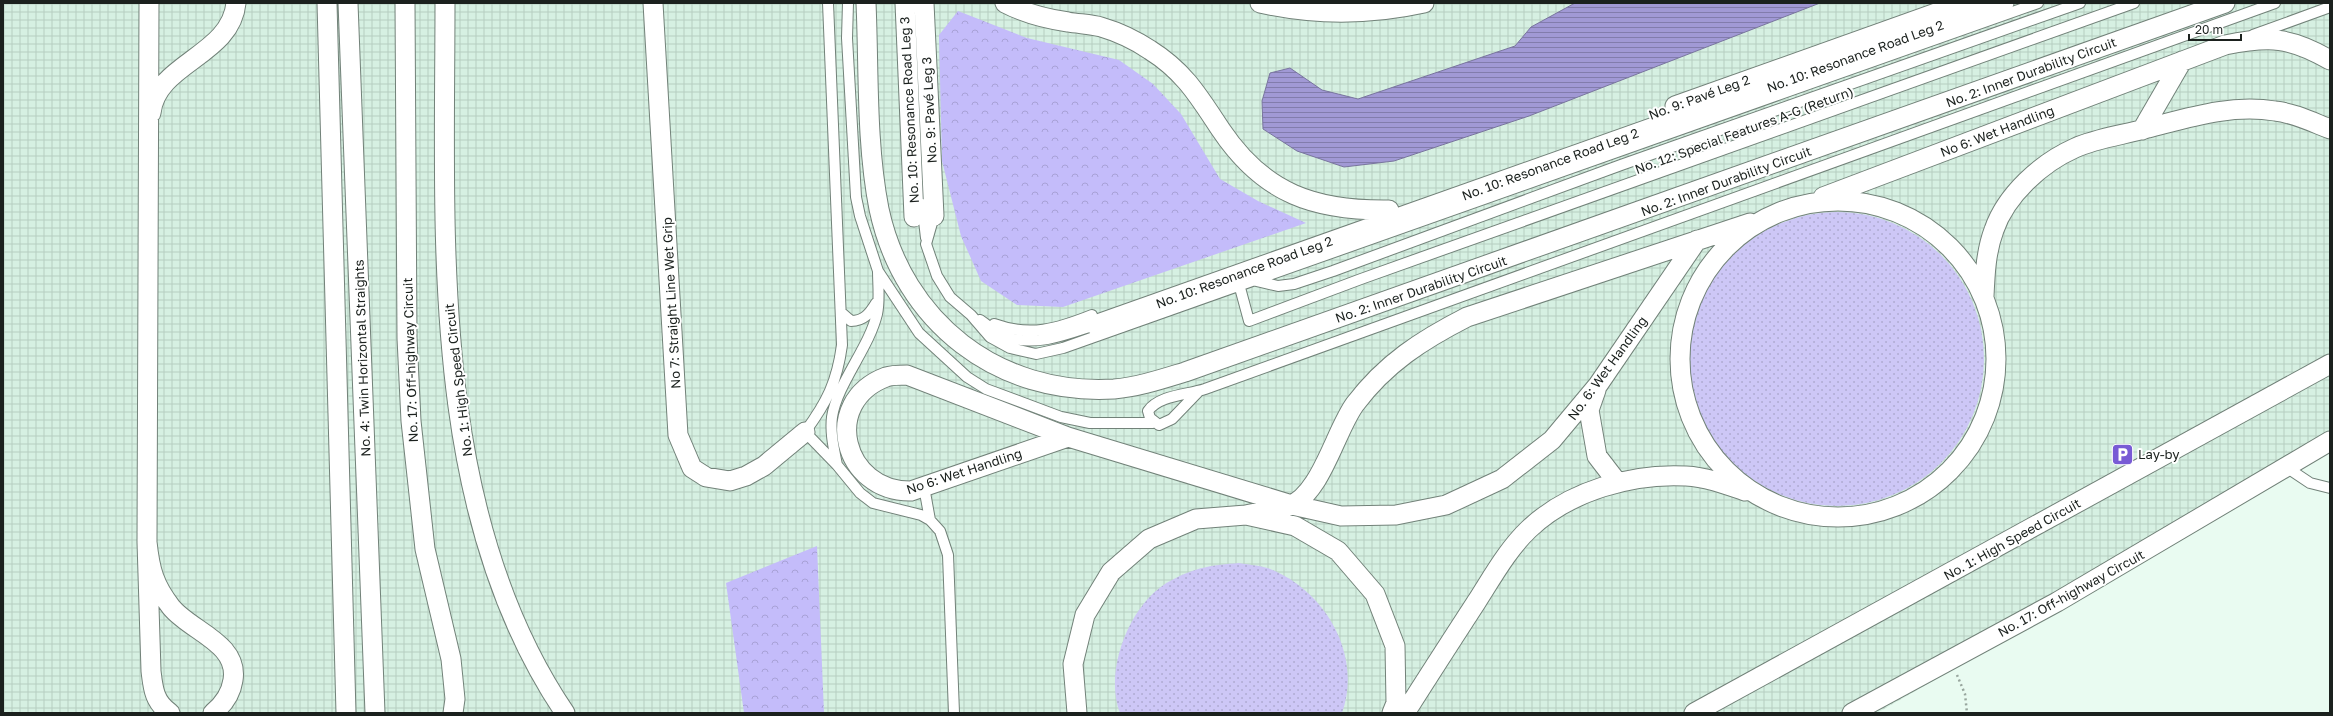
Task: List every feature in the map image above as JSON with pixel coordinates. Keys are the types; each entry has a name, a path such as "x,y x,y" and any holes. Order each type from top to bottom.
{"street":[{"path":"149,3 147,542 151,671 150,713"},
{"path":"148,160 152,109 156,97 172,77 200,56 223,34 234,13 236,3"},
{"name":"No. 4: Twin Horizontal Straights","path":"327,3 346,713"},
{"name":"No. 4: Twin Horizontal Straights","path":"348,3 375,713"},
{"name":"No. 17: Off-highway Circuit","path":"405,3 407,338 411,422 425,549 450,659 454,699 453,713"},
{"name":"No. 1: High Speed Circuit","path":"445,3 447,279 452,348 467,455 482,527 512,617 533,660 564,713"},
{"name":"No 7: Straight Line Wet Grip","path":"653,3 678,435 684,454 692,468 706,477 730,481 746,476 764,466 805,432"},
{"name":"No. 2: Inner Durability Circuit","path":"866,3 874,178 880,210 889,243 913,291 927,312 944,329 986,360 1009,373 1035,382 1086,389 1136,386 1185,372 2225,3"},
{"name":"No. 10: Resonance Road Leg 3","path":"905,3 914,217"},
{"name":"No. 9: Pavé Leg 3","path":"924,3 934,216"},
{"path":"1005,3 1035,15 1100,27 1128,37 1150,49 1175,67 1198,94 1238,154 1263,176 1290,195 1323,205 1349,210 1389,210"},
{"path":"1260,3 1314,12 1344,12 1424,3"},
{"name":"No. 9: Pavé Leg 2","path":"1094,320 1389,210 1964,3"},
{"name":"No. 10: Resonance Road Leg 2","path":"1094,320 2004,3"},
{"name":"No 6: Wet Handling","path":"1813,201 1868,202 1920,222 1958,254 1984,296 1996,344 1993,394 1974,440 1942,479 1900,505 1851,517 1802,514 1755,495 1714,459 1687,410 1678,356 1689,302 1718,254 1760,219 1813,201 2225,45 2271,39 2290,42 2310,48 2330,60"},
{"path":"2142,130 2182,61"},
{"name":"No 6: Wet Handling","path":"1984,296 1988,252 1994,229 2010,202 2029,178 2046,164 2075,148 2217,110 2246,108 2277,111 2330,129"},
{"name":"No. 6: Wet Handling","path":"1292,505 1307,492 1322,468 1355,405 1387,367 1425,339 1467,317 1760,219"},
{"name":"No. 6: Wet Handling","path":"1246,515 1292,505 1341,516 1396,515 1446,505 1502,480 1552,440 1598,385 1697,240"},
{"name":"No. 1: High Speed Circuit","path":"1694,713 2330,364"},
{"name":"No 6: Wet Handling","path":"1068,437 911,491 896,491 880,485 856,465 850,454 847,439 851,407 861,393 874,383 887,377 907,375 1068,437 1292,505"},
{"path":"1598,385 1589,410 1597,456 1617,482"},
{"name":"No. 17: Off-highway Circuit","path":"1852,713 1951,660 2151,548 2330,441"},
{"path":"1405,713 1505,558 1529,529 1554,510 1587,493 1617,482 1649,476 1687,476 1715,481 1755,495"},
{"path":"1077,713 1073,664 1085,615 1111,572 1150,539 1196,519 1246,515 1295,526 1338,551 1375,594 1395,646 1396,703 1392,713"},
{"path":"147,542 150,571 155,582 171,606 195,629 221,647 232,661 234,676 229,693 225,701 213,713"},
{"path":"151,671 156,699 170,713"}],"lane":[{"path":"828,3 842,314 842,345 835,381 828,398 805,432 837,465 860,493 873,503 920,514 930,520 940,531 948,555 954,713"},
{"path":"848,3 847,38 856,197 860,216 878,271 919,333 946,359 986,389 1061,417 1090,423 1153,423 1159,425 1172,419 1198,392"},
{"path":"913,3 923,216 926,244"},
{"path":"914,217 926,244 937,276 950,297 971,315 990,337 1010,348 1036,354 1063,348 1239,284 2038,3"},
{"path":"1252,280 1278,286 1294,284 1333,271 1621,165 2080,3"},
{"name":"No. 12: Special Features A-G (Return)","path":"1239,284 1249,321 1361,279 2134,3"},
{"path":"1153,423 1148,411 1152,405 1168,398 1198,392 2275,3"},
{"path":"2225,45 2330,7"},
{"path":"926,244 934,216"},
{"path":"837,465 831,434 832,416 837,400 871,331 877,312 878,271"},
{"path":"842,314 851,321 860,320 868,316 877,301"},
{"path":"971,315 1009,329 1028,332 1052,329 1094,320"},
{"path":"2286,467 2310,483 2330,488"},
{"path":"924,487 930,520"}],"path":[{"path":"1951,660 1966,694 1967,713"}],"shaded area":[{"path":"3,3 2330,3 2330,440 1959,666 1877,713 3,713"},
{"path":"1575,3 1820,3 1529,116 1394,161 1344,167 1297,151 1263,129 1262,101 1270,73 1290,68 1322,90 1358,99 1515,46 1531,27"},
{"path":"1837,212 1866,215 1893,224 1918,237 1941,255 1959,278 1972,303 1981,330 1984,359 1981,388 1972,415 1959,440 1941,463 1918,481 1893,494 1866,503 1837,506 1808,503 1781,494 1756,481 1733,463 1715,440 1702,415 1693,388 1690,359 1693,330 1702,303 1715,278 1733,255 1756,237 1781,224 1808,215"},
{"path":"1239,563 1275,571 1294,582 1311,595 1325,612 1336,630 1344,650 1347,671 1347,692 1342,713 1120,713 1116,696 1115,677 1118,657 1124,638 1144,603 1157,590 1172,580 1189,572 1205,567"}],"green space":[{"path":"958,11 1027,38 1119,60 1153,84 1181,114 1220,179 1258,201 1306,223 1063,307 1017,305 981,281 961,236 942,161 939,35"},
{"path":"817,546 824,713 744,713 726,583"}],"place":[{"name":"Lay-by","path":"2123,454"}]}
